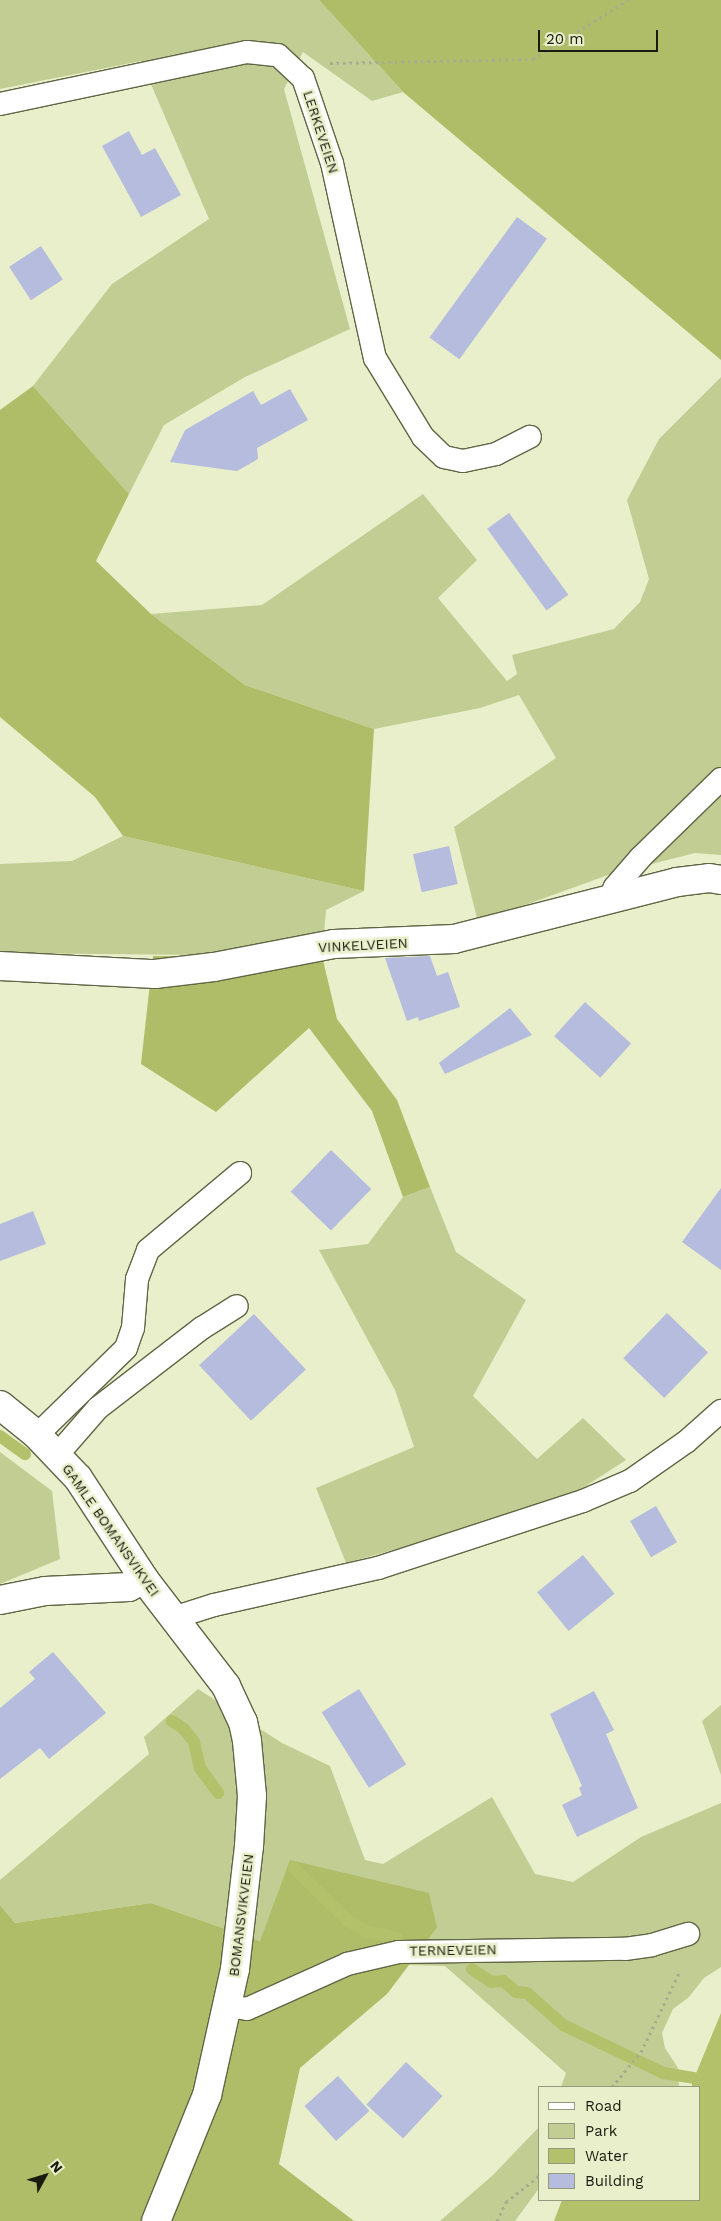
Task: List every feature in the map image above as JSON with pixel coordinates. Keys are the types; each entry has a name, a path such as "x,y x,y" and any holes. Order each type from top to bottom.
{"street":[{"name":"VINKELVEIEN","path":"0,966 113,974 185,971 334,944 454,939 677,882 709,878 721,880"},
{"name":"GAMLE BOMANSVIKVEI","path":"0,1405 37,1435 78,1478 144,1579 173,1618"},
{"path":"0,1600 45,1591 129,1587 144,1579"},
{"name":"BOMANSVIKVEIEN","path":"156,2221 207,2095 228,2006 249,1846 252,1796 247,1741 243,1722 226,1686 173,1618"}],"lane":[{"path":"0,104 247,52 278,55 290,64"},
{"name":"LERKEVEIEN","path":"290,64 308,90 332,162 375,358 435,452 444,458 463,461 484,458 530,437"},
{"path":"610,898 615,887 640,858 721,779"},
{"path":"37,1435 126,1348 133,1328 137,1279 148,1250 240,1173"},
{"path":"57,1455 98,1408 202,1328 237,1306"},
{"path":"173,1618 214,1605 378,1568 502,1530 583,1501 630,1481 686,1442 721,1411"},
{"name":"TERNEVEIEN","path":"228,2006 247,2009 347,1964 399,1952 625,1948 652,1945 688,1934"}],"path":[{"path":"290,64 533,59 628,0"},
{"path":"613,2086 641,2052 674,1987 688,1949 688,1934"},
{"path":"497,2221 506,2202 538,2177"}],"green space":[{"path":"0,0 319,0 403,92 372,101 303,52 284,89 350,329 245,377 164,425 129,494 33,386 112,284 209,219 141,61 0,89"},
{"path":"721,377 721,855 695,853 608,875 478,922 454,827 556,758 519,695 480,708 374,729 245,685 151,614 262,605 423,494 477,560 438,598 507,681 517,674 512,655 614,629 640,602 649,579 627,500 659,439"},
{"path":"123,836 364,891 326,910 322,956 0,953 0,864 72,861"},
{"path":"430,1187 456,1252 526,1300 473,1396 537,1459 583,1418 626,1460 564,1500 510,1518 346,1563 316,1488 414,1447 395,1390 319,1250 368,1244 403,1197"},
{"path":"0,1452 52,1491 60,1559 0,1584"},
{"path":"198,1689 282,1743 330,1766 365,1860 383,1864 492,1797 535,1874 573,1882 641,1837 721,1803 721,1967 704,1978 689,1997 673,2009 662,2033 665,2048 678,2068 679,2086 561,2086 566,2073 445,1966 409,1965 437,1928 260,1941 151,1903 15,1923 0,1905 0,1880 149,1754 144,1737"},
{"path":"721,1705 721,1775 702,1721"},
{"path":"538,2128 538,2190 515,2221 440,2221 493,2175"}],"shaded area":[{"path":"319,0 721,0 721,360 403,92"},
{"path":"33,386 129,494 96,561 151,614 245,685 374,729 364,891 123,836 95,797 0,717 0,410"},
{"path":"153,956 322,956 337,1019 397,1100 430,1187 403,1197 372,1111 309,1028 216,1112 141,1064"},
{"path":"290,1860 429,1893 437,1928 387,1994 300,2068 279,2164 354,2221 0,2221 0,1905 15,1923 151,1903 260,1941"}],"water":[{"path":"721,2013 721,2221 554,2221 562,2201 701,2201 701,2086 692,2086"}],"building":[{"path":"129,131 142,155 155,148 181,195 141,217 102,146"},
{"path":"517,217 547,239 459,359 429,338"},
{"path":"41,246 63,280 31,300 9,267"},
{"path":"290,389 308,420 257,448 258,459 237,471 170,462 185,430 253,391 261,405"},
{"path":"509,513 568,595 547,611 487,529"},
{"path":"449,846 458,884 422,892 413,854"},
{"path":"430,956 437,976 448,972 460,1007 419,1021 418,1017 407,1021 385,958"},
{"path":"585,1002 631,1043 600,1078 554,1036"},
{"path":"510,1008 532,1035 445,1074 439,1063"},
{"path":"331,1150 371,1189 331,1231 291,1192"},
{"path":"721,1188 721,1270 682,1242"},
{"path":"33,1211 46,1244 0,1261 0,1224"},
{"path":"667,1313 708,1353 664,1398 623,1358"},
{"path":"254,1314 306,1370 251,1421 199,1365"},
{"path":"656,1506 677,1542 651,1557 630,1521"},
{"path":"583,1555 614,1594 569,1631 537,1592"},
{"path":"53,1652 106,1713 49,1759 40,1748 0,1779 0,1708 35,1679 29,1672"},
{"path":"359,1689 406,1764 369,1788 322,1712"},
{"path":"594,1691 614,1730 606,1734 638,1808 577,1837 562,1805 582,1795 579,1788 582,1786 550,1714"},
{"path":"406,2062 443,2096 403,2139 366,2104"},
{"path":"338,2076 369,2111 336,2141 305,2106"}],"waterway":[{"path":"0,1436 25,1454"},
{"path":"172,1721 184,1729 194,1742 200,1768 218,1793"},
{"path":"294,1868 347,1920 366,1931 397,1938"},
{"path":"472,1969 491,1982 503,1981 516,1992 527,1993 563,2025 663,2073 694,2078"}]}
